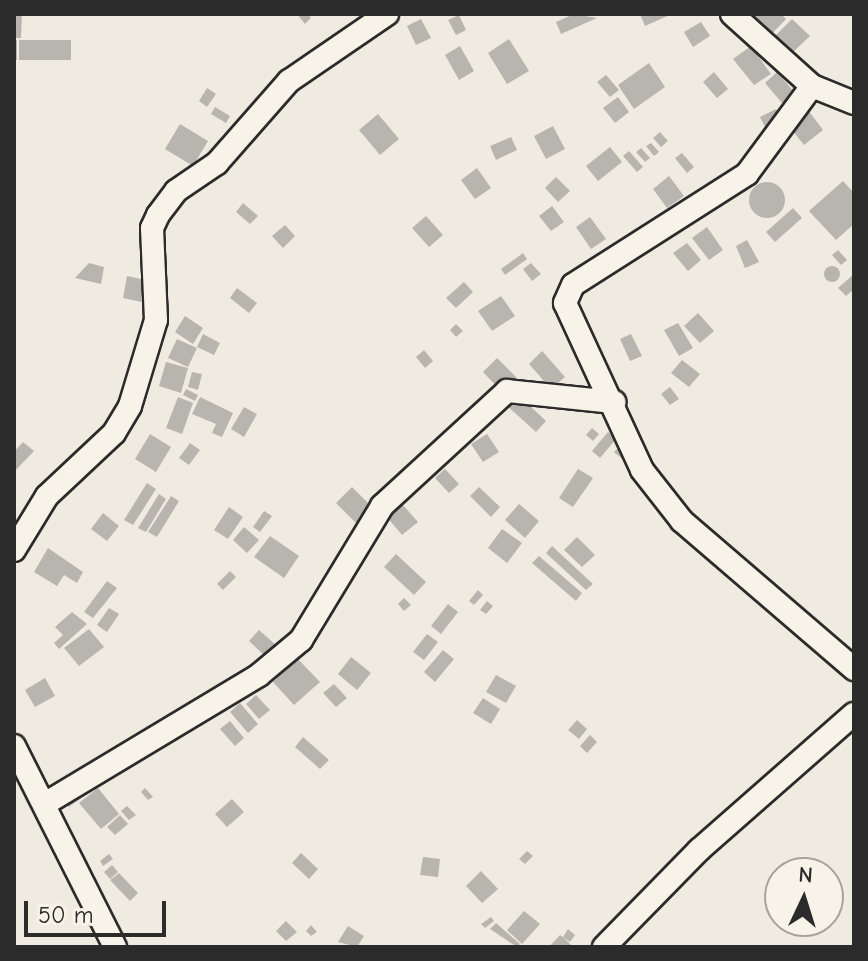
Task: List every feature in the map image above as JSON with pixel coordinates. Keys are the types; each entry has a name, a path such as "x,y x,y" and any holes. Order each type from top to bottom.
{"street":[{"path":"14,550 47,496 114,433 130,406 156,320 152,228 158,215 176,191 217,163 289,81 387,14"},
{"path":"732,14 812,86 854,103"},
{"path":"812,86 747,174 567,290 585,354 614,402 642,470 682,521 854,669"},
{"path":"48,802 259,675 301,640 382,506 507,391 614,402"},
{"path":"604,947 699,850 854,714"},
{"path":"14,746 48,802 115,947"}],"building":[{"path":"14,14 22,14 21,38 14,38"},
{"path":"297,14 308,14 311,18 305,24"},
{"path":"574,14 597,18 561,34 556,22"},
{"path":"640,14 672,14 645,26"},
{"path":"755,14 781,14 786,19 769,37 750,20"},
{"path":"459,15 466,30 456,35 448,20"},
{"path":"421,19 431,38 416,45 407,26"},
{"path":"792,19 810,36 791,54 774,37"},
{"path":"701,22 710,36 693,47 684,32"},
{"path":"509,39 529,71 507,84 488,53"},
{"path":"14,40 17,40 17,60 14,60"},
{"path":"19,40 71,40 71,60 19,60"},
{"path":"460,46 474,71 459,80 445,55"},
{"path":"751,46 771,74 754,85 733,59"},
{"path":"649,63 665,87 634,109 618,85"},
{"path":"714,72 728,89 717,98 703,82"},
{"path":"777,72 795,93 782,103 765,83"},
{"path":"606,75 619,90 610,97 597,82"},
{"path":"207,88 216,94 207,107 199,101"},
{"path":"618,97 629,112 615,123 603,108"},
{"path":"215,107 230,116 226,123 211,114"},
{"path":"776,109 782,121 766,129 760,117"},
{"path":"808,110 823,130 804,145 788,125"},
{"path":"378,114 399,139 380,155 359,130"},
{"path":"180,124 208,141 193,166 165,149"},
{"path":"553,126 565,149 546,159 534,136"},
{"path":"660,132 668,141 661,147 653,138"},
{"path":"511,137 517,150 496,160 490,146"},
{"path":"651,143 659,152 654,156 646,146"},
{"path":"610,147 622,162 598,181 586,166"},
{"path":"641,148 650,158 645,162 636,152"},
{"path":"629,151 643,167 637,172 623,156"},
{"path":"682,153 694,167 687,173 675,158"},
{"path":"477,168 491,188 475,199 461,180"},
{"path":"669,176 684,196 667,208 653,189"},
{"path":"556,177 570,191 558,202 545,188"},
{"path":"843,181 854,193 854,224 836,240 809,211"},
{"path":"767,182 780,187 785,200 780,213 767,218 754,213 749,200 754,187"},
{"path":"243,203 258,216 250,224 236,212"},
{"path":"552,206 564,222 551,231 539,216"},
{"path":"793,208 802,218 775,242 766,232"},
{"path":"426,216 443,235 429,247 412,228"},
{"path":"590,217 606,239 591,249 576,227"},
{"path":"285,225 295,236 283,248 272,236"},
{"path":"707,227 723,250 709,260 692,238"},
{"path":"747,240 759,262 745,268 736,246"},
{"path":"687,243 701,260 688,271 673,253"},
{"path":"838,250 847,260 841,265 832,255"},
{"path":"523,253 527,259 505,275 501,269"},
{"path":"89,263 104,267 101,284 75,278"},
{"path":"531,263 541,274 532,281 523,269"},
{"path":"832,266 840,274 832,282 824,274"},
{"path":"854,274 854,289 846,296 838,288"},
{"path":"127,276 150,281 151,304 123,298"},
{"path":"464,282 473,292 456,308 446,298"},
{"path":"237,288 257,303 249,313 230,298"},
{"path":"501,296 515,316 492,331 478,311"},
{"path":"698,313 714,331 700,343 684,326"},
{"path":"185,316 203,328 193,344 175,332"},
{"path":"678,323 693,348 679,356 664,330"},
{"path":"456,324 463,331 456,337 450,330"},
{"path":"203,334 220,343 214,355 197,347"},
{"path":"631,334 642,356 630,361 620,339"},
{"path":"177,339 197,348 188,367 168,358"},
{"path":"424,350 433,361 425,368 416,357"},
{"path":"542,351 565,377 551,389 529,364"},
{"path":"497,358 517,378 502,392 483,372"},
{"path":"682,360 700,374 689,387 671,373"},
{"path":"166,362 188,368 181,393 159,386"},
{"path":"192,372 202,374 198,390 188,387"},
{"path":"670,387 679,399 670,405 661,394"},
{"path":"186,389 198,395 195,401 183,395"},
{"path":"515,392 546,421 536,432 504,403"},
{"path":"178,397 193,403 182,434 166,428"},
{"path":"200,397 233,413 222,437 212,433 216,424 192,414"},
{"path":"244,407 257,414 244,437 231,429"},
{"path":"592,428 599,434 593,441 586,435"},
{"path":"608,432 616,439 600,458 592,451"},
{"path":"150,434 171,447 156,472 135,459"},
{"path":"487,434 499,452 483,462 471,444"},
{"path":"23,442 34,451 14,472 14,452"},
{"path":"190,443 200,450 189,465 179,458"},
{"path":"620,446 627,463 614,452"},
{"path":"445,469 459,484 449,493 435,478"},
{"path":"578,469 593,478 573,507 559,498"},
{"path":"147,483 156,489 133,525 124,520"},
{"path":"352,487 372,507 356,523 336,503"},
{"path":"479,487 500,507 491,517 470,496"},
{"path":"159,494 166,499 146,532 138,528"},
{"path":"171,496 179,501 157,537 148,532"},
{"path":"402,504 418,522 402,535 386,516"},
{"path":"519,504 539,521 525,538 505,520"},
{"path":"229,507 243,517 228,539 214,530"},
{"path":"264,511 272,516 260,532 253,527"},
{"path":"103,513 119,526 107,541 91,529"},
{"path":"244,527 259,540 247,553 233,540"},
{"path":"502,529 522,543 507,563 488,548"},
{"path":"270,536 299,556 284,578 254,557"},
{"path":"577,537 595,555 582,567 564,550"},
{"path":"552,546 593,584 586,590 546,553"},
{"path":"48,548 83,572 77,583 64,575 57,586 34,572"},
{"path":"396,554 426,582 414,595 384,567"},
{"path":"539,556 582,593 576,601 532,563"},
{"path":"230,571 236,577 223,590 217,584"},
{"path":"107,581 117,588 93,618 84,612"},
{"path":"478,590 483,595 474,605 469,601"},
{"path":"404,598 411,605 404,611 398,604"},
{"path":"487,601 493,606 486,614 480,610"},
{"path":"448,604 458,612 441,634 431,626"},
{"path":"109,608 119,614 107,632 97,625"},
{"path":"72,612 87,624 59,649 54,643 63,635 55,627"},
{"path":"89,629 104,647 79,666 64,648"},
{"path":"259,630 277,646 266,657 249,641"},
{"path":"427,634 438,642 424,660 413,652"},
{"path":"443,650 454,659 435,682 424,672"},
{"path":"351,657 371,673 357,690 338,674"},
{"path":"298,659 320,682 294,705 273,682"},
{"path":"496,675 516,686 506,703 486,692"},
{"path":"45,678 55,696 35,707 25,690"},
{"path":"334,684 347,698 336,707 323,693"},
{"path":"256,695 270,710 259,719 246,704"},
{"path":"483,698 500,709 491,724 473,713"},
{"path":"240,703 258,724 248,733 230,712"},
{"path":"577,720 587,729 579,739 568,730"},
{"path":"230,721 244,738 235,746 220,729"},
{"path":"590,735 597,742 587,753 580,746"},
{"path":"303,737 329,760 320,769 295,747"},
{"path":"80,783 88,793 69,807 61,798"},
{"path":"98,788 119,814 101,829 79,803"},
{"path":"145,788 153,797 148,800 141,792"},
{"path":"232,799 244,812 227,827 215,814"},
{"path":"127,806 136,815 129,820 121,811"},
{"path":"120,815 128,824 115,835 107,827"},
{"path":"527,851 533,856 525,864 519,859"},
{"path":"301,853 318,869 309,879 292,863"},
{"path":"109,854 113,859 103,866 100,861"},
{"path":"423,857 440,859 438,877 420,875"},
{"path":"112,865 118,872 110,879 104,872"},
{"path":"481,871 498,889 482,903 466,886"},
{"path":"119,873 138,893 130,901 110,880"},
{"path":"524,911 540,924 522,944 507,930"},
{"path":"491,917 494,921 485,928 481,924"},
{"path":"286,921 297,932 286,941 276,931"},
{"path":"496,923 520,944 517,947 490,929"},
{"path":"311,925 317,932 311,936 306,931"},
{"path":"348,926 364,936 357,947 338,942"},
{"path":"568,929 575,935 570,942 563,937"},
{"path":"560,935 564,938 573,947 549,947"}]}
